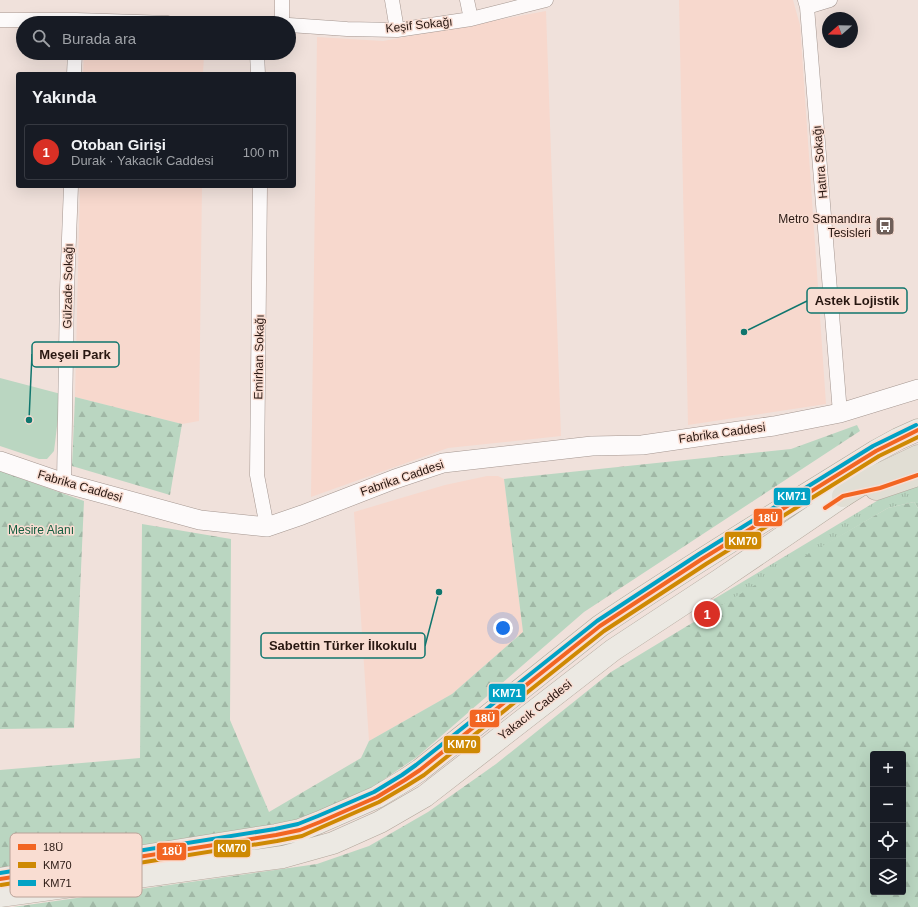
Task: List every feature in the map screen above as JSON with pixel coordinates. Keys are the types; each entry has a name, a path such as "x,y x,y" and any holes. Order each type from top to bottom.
{"highway":[{"name":"Yakacık Caddesi","path":"843,496 872,478 918,456"},
{"path":"843,496 880,488 918,475"}],"main road":[{"name":"Fabrika Caddesi","path":"0,461 64,483 200,520 267,527 395,479 443,463 592,446 642,444 774,426 840,413 918,388"},
{"name":"Yakacık Caddesi","path":"142,856 300,830 377,797 420,770 600,626 706,557 876,451 918,430"},
{"name":"Yakacık Caddesi","path":"142,876 284,857 333,843 404,809 425,796 613,650 843,496"},
{"name":"Yakacık Caddesi","path":"0,879 10,877"},
{"name":"Yakacık Caddesi","path":"0,896 10,895"}],"street":[{"path":"282,0 282,16"},
{"path":"392,0 398,30"},
{"path":"467,0 471,19"},
{"path":"806,4 830,0"},
{"name":"Keşif Sokağı","path":"296,26 398,30 471,19 542,1"},
{"name":"Hatıra Sokağı","path":"806,4 840,413"},
{"path":"0,20 16,20"},
{"path":"74,72 75,60"},
{"path":"257,60 258,72"},
{"name":"Gülzade Sokağı","path":"64,483 67,290 71,188"},
{"name":"Emirhan Sokağı","path":"260,188 257,475 267,527"}],"shaded area":[{"path":"679,0 793,0 800,25 826,404 688,425"},
{"path":"546,11 561,436 448,448 311,497 317,37 383,41"},
{"path":"84,60 204,60 203,72 83,72"},
{"path":"80,188 202,188 199,421 182,424 75,397"},
{"path":"487,476 498,476 504,479 523,632 452,694 369,741 354,512 445,485"}],"green space":[{"path":"0,378 61,394 54,451 47,459 39,459 0,446"},
{"path":"75,397 182,424 170,495 72,466"},
{"path":"857,425 860,431 584,612 417,757 355,799 294,823 142,847 142,833 10,833 10,868 0,870 0,770 140,758 142,524 231,539 230,720 269,812 361,758 369,741 452,694 523,632 504,479 791,449"},
{"name":"Mesire Alanı","path":"0,471 84,501 74,728 0,729"},
{"path":"918,485 918,508 914,502 888,508 704,616 714,599 900,487"},
{"path":"914,502 918,508 918,907 13,907 84,897 142,897 142,889 317,864 369,846 428,812 496,764 611,672 760,582 888,508"}],"transit line":[{"name":"KM71","path":"142,850 298,824 374,792 416,765 597,621 699,554 873,446 916,425"},
{"name":"18Ü","path":"142,856 300,830 377,797 420,770 600,626 702,559 876,451 918,430"},
{"name":"KM70","path":"142,863 302,836 379,802 424,775 604,631 706,564 879,456 918,437"},
{"name":"18Ü","path":"825,508 843,496 880,488 918,475"},
{"name":"KM71","path":"0,873 10,871"},
{"name":"18Ü","path":"0,879 10,877"},
{"name":"KM70","path":"1,885 10,884"}],"place":[{"name":"Metro Samandıra Tesisleri","path":"885,226"},
{"name":"Astek Lojistik","path":"744,332"},
{"name":"Meşeli Park","path":"29,420"},
{"name":"Sabettin Türker İlkokulu","path":"439,592"},
{"name":"Otoban Girişi","path":"707,614"}]}
